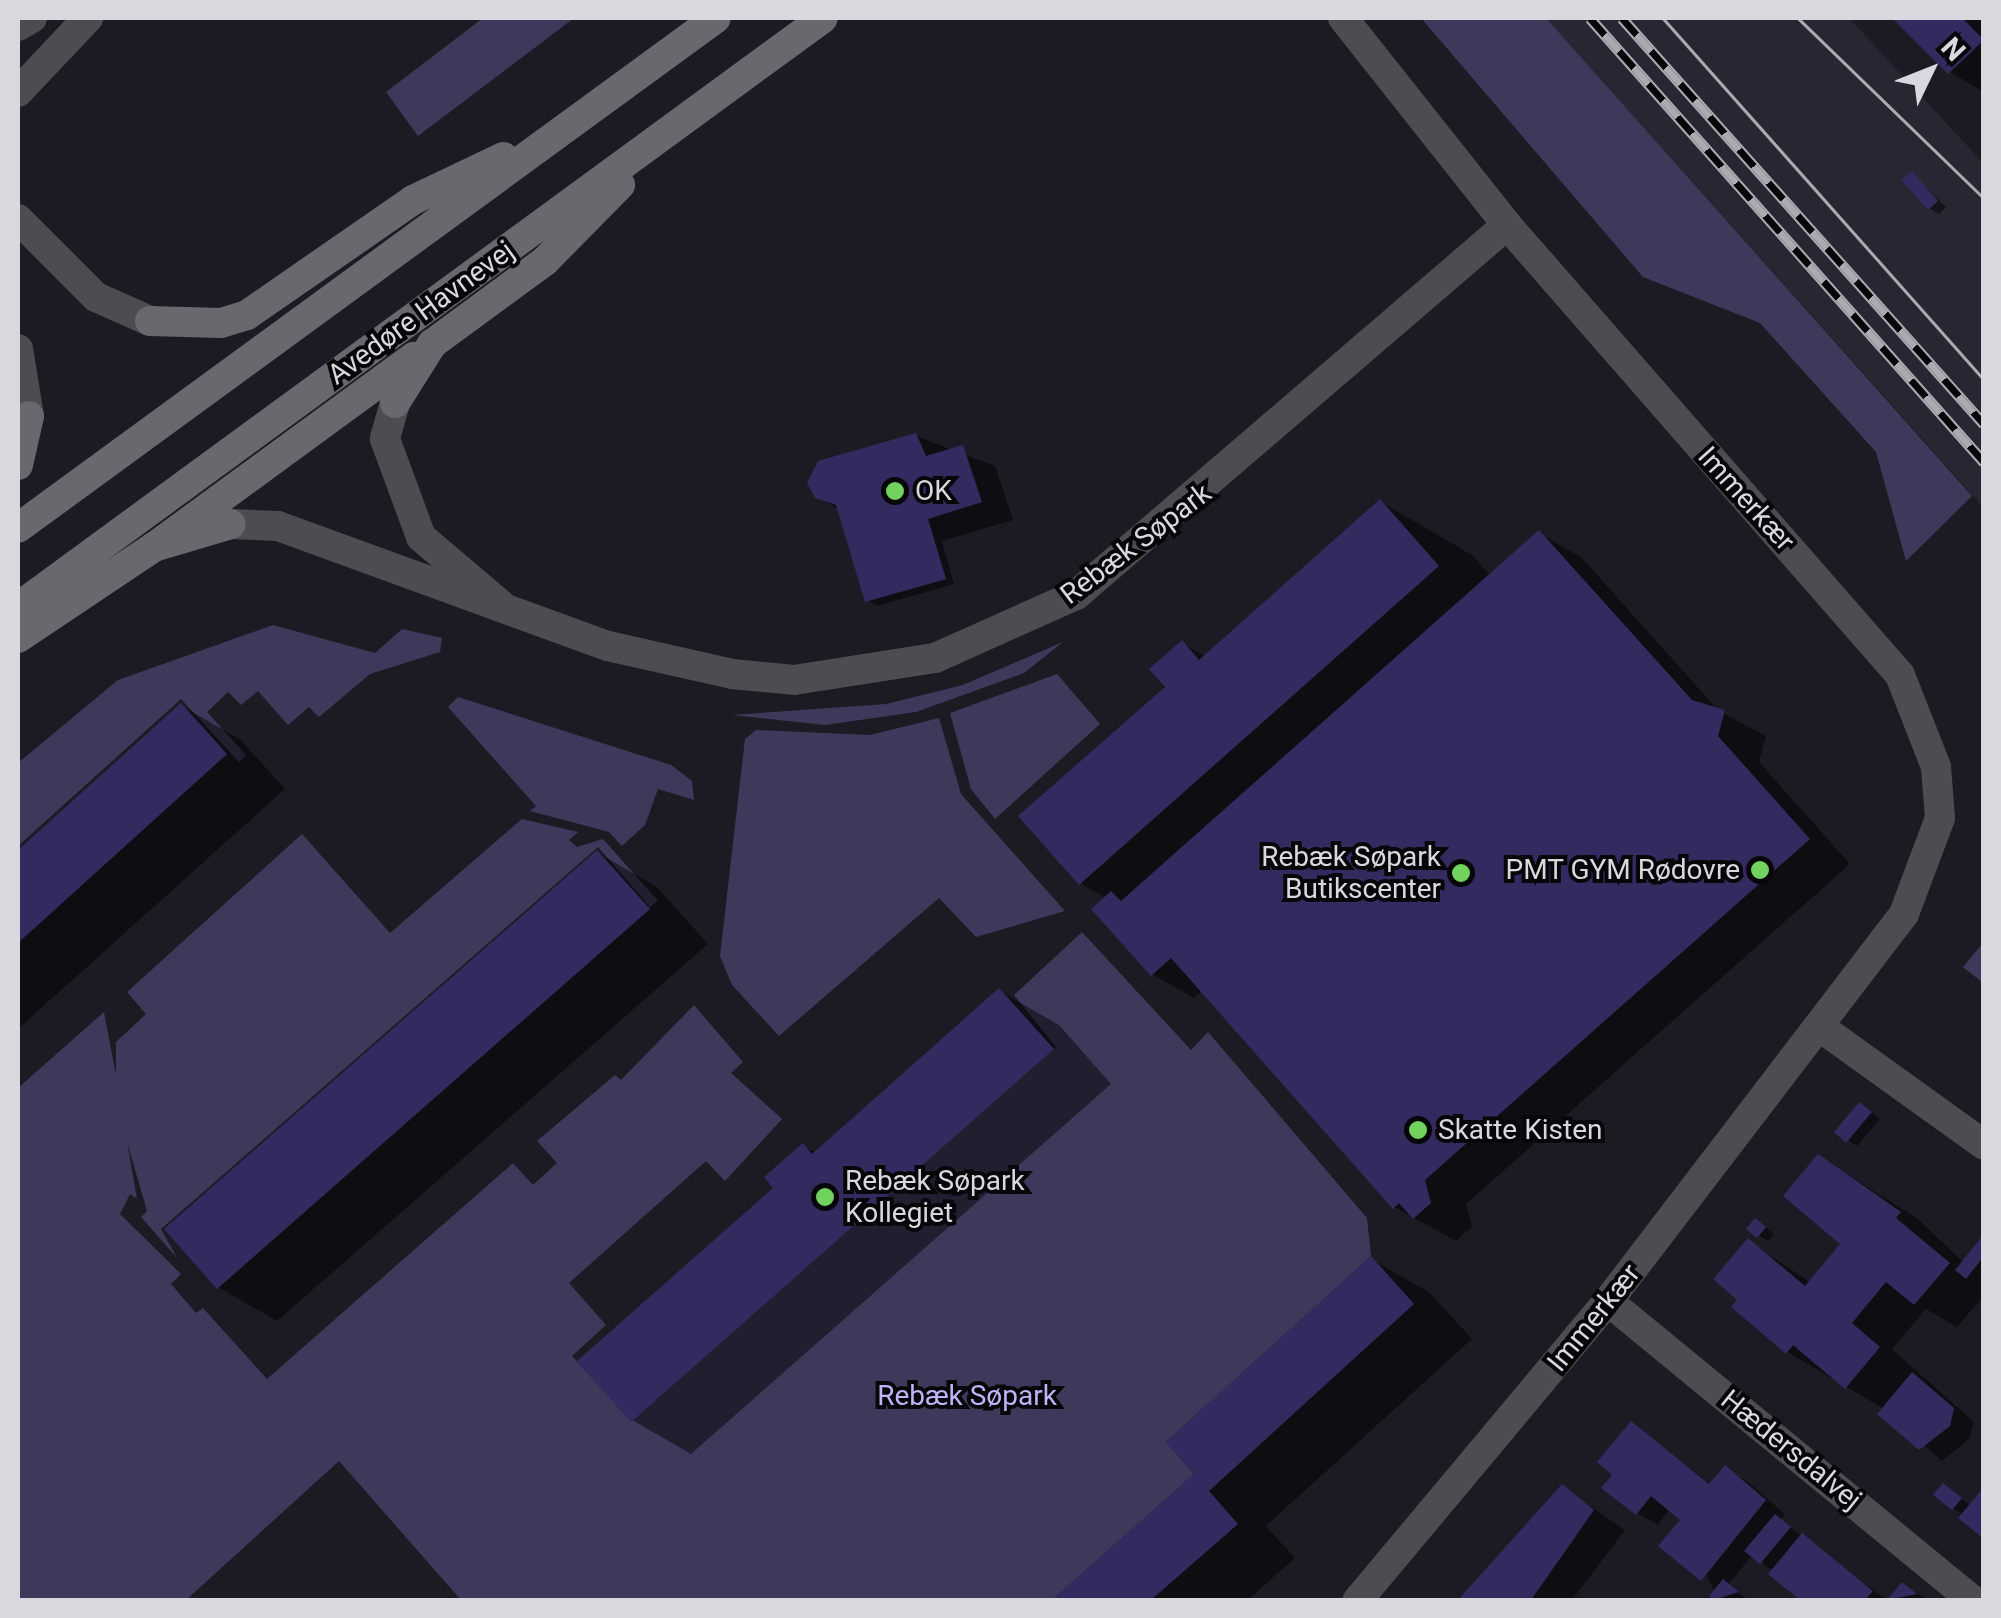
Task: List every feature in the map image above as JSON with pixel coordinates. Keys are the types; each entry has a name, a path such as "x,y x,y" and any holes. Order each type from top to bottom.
{"street":[{"path":"18,26 32,18"},
{"path":"18,92 88,18"},
{"path":"18,528 716,18"},
{"name":"Avedøre Havnevej","path":"18,607 823,18"},
{"name":"Immerkær","path":"1343,18 1507,224 1900,674 1920,717 1938,784 1930,865 1820,1027 1608,1301 1358,1600"},
{"path":"18,219 96,298 150,321 221,323 247,314 413,200 578,120"},
{"path":"18,638 154,547 545,262 682,122"},
{"name":"Rebæk Søpark","path":"154,547 231,524 278,526 510,613 626,650 794,680 935,658 1007,631 1076,595 1160,530 1507,224"},
{"name":"Rebæk Søpark","path":"432,344 395,403 385,439 422,537 510,613"},
{"path":"18,349 28,416 18,465"},
{"path":"1820,1027 1984,1146"},
{"name":"Hædersdalvej","path":"1608,1301 1972,1600"}],"shaded area":[{"path":"1546,18 1849,18 1983,163 1983,507"}],"green space":[{"path":"483,18 574,18 418,136 386,92"},
{"path":"1421,18 1546,18 1972,496 1906,561 1876,452 1760,323 1643,277"},
{"path":"273,625 375,653 402,629 442,638 440,652 370,674 319,717 309,707 288,725 258,691 241,705 228,692 207,712 246,755 239,762 181,699 18,846 18,763 118,680"},
{"path":"1063,642 1024,673 916,712 825,725 732,715 886,704 963,685"},
{"path":"1057,674 1100,724 995,819 971,789 950,713"},
{"path":"458,697 671,765 692,781 694,800 658,789 645,825 622,846 609,832 530,811 536,806 448,707"},
{"path":"939,718 961,794 1065,911 976,937 939,898 779,1036 732,985 720,956 745,739 756,730 870,735"},
{"name":"Rebæk Søpark","path":"522,819 578,832 569,840 577,847 603,839 658,901 650,907 598,847 161,1229 177,1258 141,1217 147,1211 127,1142 137,1199 130,1194 120,1214 181,1274 171,1284 196,1313 203,1308 267,1379 513,1163 533,1185 557,1163 537,1141 615,1075 621,1080 694,1005 743,1062 731,1073 782,1119 725,1181 706,1161 569,1283 606,1325 572,1356 631,1421 1056,1047 1014,995 1082,932 1191,1050 1208,1032 1367,1218 1371,1256 1166,1442 1194,1474 1052,1600 461,1600 339,1461 186,1600 18,1600 18,1088 104,1012 116,1075 116,1042 146,1014 127,992 302,834 390,933"},
{"path":"1983,943 1983,983 1963,967"}],"building":[{"path":"1892,18 1962,18 1984,40 1948,74"},
{"path":"1912,171 1938,201 1928,210 1901,180"},
{"name":"OK","path":"916,433 926,456 963,445 982,502 928,519 946,579 865,602 836,505 815,498 807,483 818,461"},
{"path":"1380,499 1439,566 1079,885 1018,816 1165,687 1149,669 1182,640 1199,660"},
{"name":"Rebæk Søpark Butikscenter","path":"1539,530 1692,700 1725,710 1718,736 1810,839 1425,1180 1431,1203 1413,1219 1399,1203 1393,1209 1171,958 1151,976 1091,909 1111,891 1121,901"},
{"path":"181,703 227,754 18,943 18,850"},
{"path":"597,850 650,909 217,1289 164,1229"},
{"name":"Rebæk Søpark Kollegiet","path":"999,988 1054,1049 631,1422 577,1361 773,1188 764,1177 803,1143 812,1154"},
{"path":"1859,1102 1872,1112 1846,1143 1834,1132"},
{"path":"1818,1154 1901,1212 1896,1218 1950,1263 1914,1305 1886,1282 1852,1323 1880,1347 1845,1389 1793,1345 1786,1354 1731,1307 1737,1300 1713,1279 1748,1238 1805,1286 1840,1244 1783,1196"},
{"path":"1755,1218 1766,1227 1757,1238 1746,1229"},
{"path":"1984,1234 1984,1256 1966,1279 1955,1270"},
{"path":"1371,1256 1414,1304 1209,1491 1238,1524 1151,1600 1052,1600 1194,1474 1166,1442"},
{"path":"1912,1372 1954,1408 1950,1426 1919,1450 1877,1414"},
{"path":"1631,1421 1709,1484 1725,1465 1766,1500 1701,1581 1658,1546 1680,1520 1651,1496 1636,1515 1601,1488 1612,1475 1597,1462"},
{"path":"1943,1483 1962,1498 1952,1510 1933,1495"},
{"path":"1562,1484 1594,1510 1531,1600 1458,1600"},
{"path":"1984,1487 1984,1539 1958,1518"},
{"path":"1775,1514 1791,1527 1760,1564 1744,1551"},
{"path":"1802,1533 1873,1591 1865,1600 1800,1600 1768,1574"},
{"path":"1723,1579 1739,1592 1714,1600 1709,1596"},
{"path":"1902,1582 1917,1594 1887,1600"}],"tram line":[{"path":"1663,18 1984,380"},
{"path":"1798,18 1984,198"}],"railway":[{"path":"1590,18 1984,462"},
{"path":"1622,18 1984,424"}],"place":[{"name":"OK","path":"895,491"},
{"name":"PMT GYM Rødovre","path":"1760,870"},
{"name":"Rebæk Søpark Butikscenter","path":"1461,873"},
{"name":"Skatte Kisten","path":"1418,1130"},
{"name":"Rebæk Søpark Kollegiet","path":"825,1197"}]}
